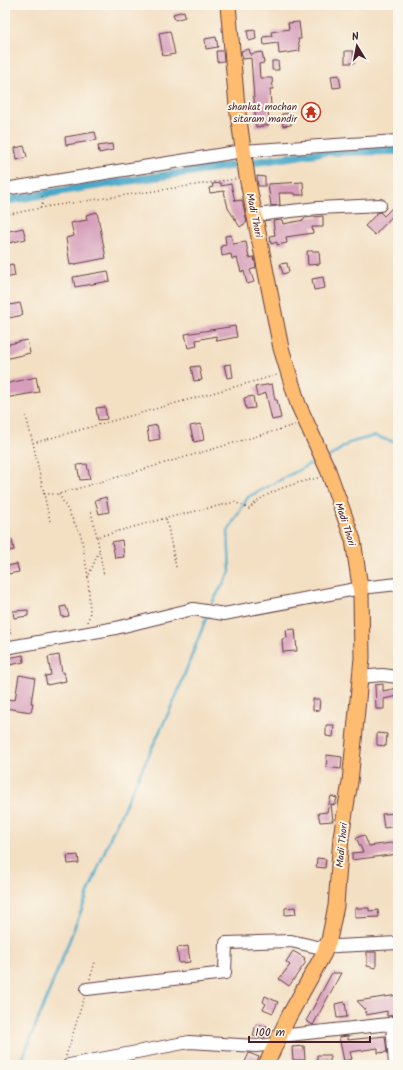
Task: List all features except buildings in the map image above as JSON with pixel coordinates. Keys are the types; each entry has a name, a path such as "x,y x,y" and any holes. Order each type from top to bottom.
{"main road":[{"name":"Madi Thori","path":"228,5 237,106 247,176 256,215 281,348 306,420 329,475 353,540 361,588 362,658 350,782 340,837 336,906 326,947 266,1065"}],"street":[{"path":"5,189 244,154 332,144 398,141"},
{"path":"256,215 318,208 380,205"},
{"path":"9,644 86,633 193,609 224,614 361,588 398,584"},
{"path":"360,677 382,675 398,677"},
{"path":"87,989 225,973 226,943 291,941 318,947 326,947 398,943"},
{"path":"68,1061 189,1042 256,1046 278,1040 395,1023 395,1065"}],"path":[{"path":"5,215 49,206 247,176"},
{"path":"40,208 43,203 42,192"},
{"path":"43,203 49,206"},
{"path":"32,443 289,372"},
{"path":"26,416 50,521"},
{"path":"44,494 59,494 287,428 306,420"},
{"path":"97,537 166,518 235,502 249,509 257,500 298,482 329,475"},
{"path":"59,494 81,535 88,576 90,612 86,633"},
{"path":"91,512 104,576"},
{"path":"166,518 176,567"},
{"path":"88,576 99,551"},
{"path":"5,601 9,644"},
{"path":"68,1061 95,962"}],"waterway":[{"path":"5,201 74,189 323,152 398,151"},
{"path":"329,457 349,443 374,436 398,443"},
{"path":"212,603 230,572 228,531 248,497 314,462"},
{"path":"20,1065 112,833 175,699 207,616"}],"place":[{"name":"shankat mochan sitaram mandir","path":"311,112"}]}
